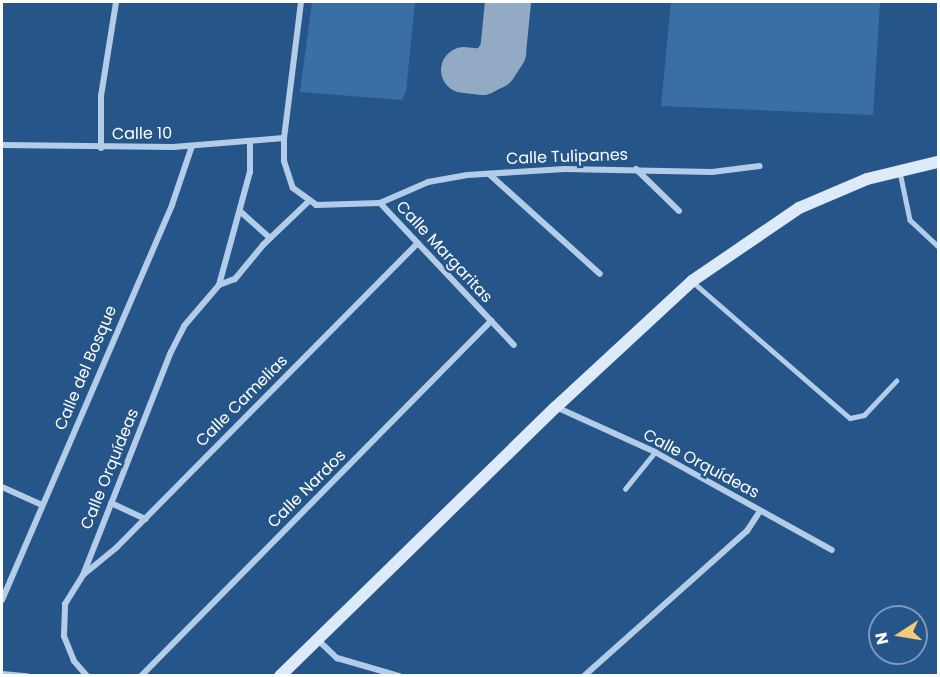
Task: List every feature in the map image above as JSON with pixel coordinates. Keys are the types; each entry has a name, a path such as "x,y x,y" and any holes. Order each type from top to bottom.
{"main road":[{"path":"280,675 556,407 692,281 799,208 900,169 939,162"}],"street":[{"path":"101,148 100,102 116,2"},
{"path":"301,2 284,138 289,178 308,202"},
{"name":"Calle 10","path":"2,145 101,148 192,146 284,138"},
{"name":"Calle Orquídeas","path":"84,673 64,636 63,614 83,575 171,352 184,326 219,285 241,212 250,172 250,141"},
{"name":"Calle del Bosque","path":"2,600 172,205 192,146"},
{"name":"Calle Tulipanes","path":"380,204 428,182 489,174 636,169 712,172 760,166"},
{"path":"636,169 679,211"},
{"path":"489,174 600,274"},
{"name":"Calle Orquídeas","path":"219,285 236,279 270,238 308,202"},
{"name":"Calle Margaritas","path":"308,202 380,204 514,345"},
{"path":"241,212 270,238"},
{"name":"Calle Camelias","path":"83,575 145,519 418,243"},
{"name":"Calle Nardos","path":"141,675 491,321"},
{"name":"Calle Orquídeas","path":"556,407 655,452 832,550"},
{"path":"2,487 42,505"},
{"path":"111,503 145,519"},
{"path":"584,675 747,531 760,512"},
{"path":"317,639 337,658 399,675"},
{"path":"2,674 27,675"}],"lane":[{"path":"900,169 910,220 939,246"},
{"path":"692,281 850,418 864,415 896,381"},
{"path":"625,489 655,452"}],"shaded area":[{"path":"312,2 415,2 406,91 402,100 300,92"},
{"path":"671,2 880,2 873,115 661,106"}],"taxiway":[{"path":"464,70 482,72 494,66 503,52 508,2"}]}
